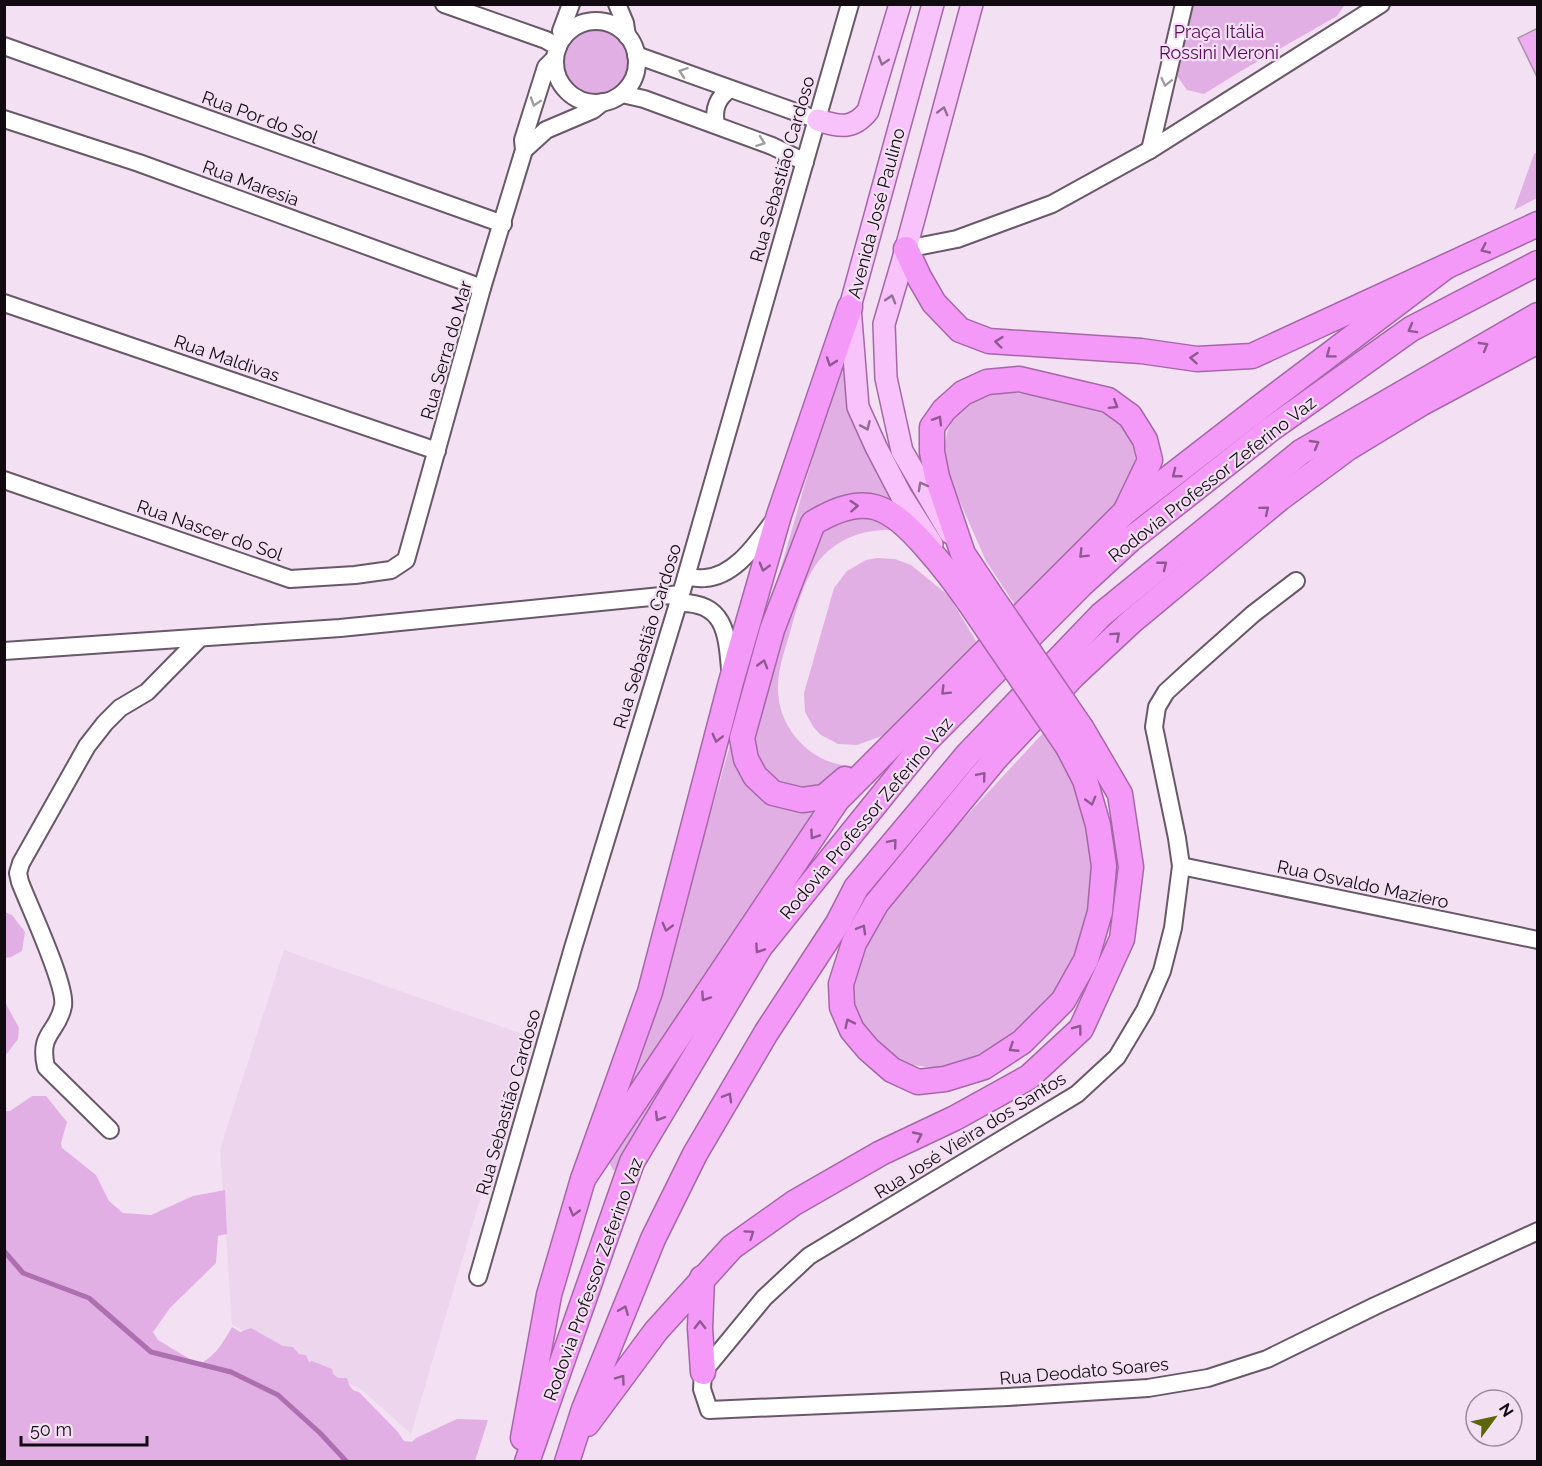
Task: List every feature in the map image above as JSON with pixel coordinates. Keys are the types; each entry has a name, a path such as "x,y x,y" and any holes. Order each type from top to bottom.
{"highway":[{"path":"906,249 934,303 960,330 989,340 1141,351 1197,359 1252,356 1538,224"},
{"name":"Rodovia Professor Zeferino Vaz","path":"527,1461 632,1162 760,947 927,740 1081,585 1130,540 1271,429 1411,329 1538,263"},
{"path":"583,1179 837,800 1125,512 1444,268"},
{"path":"518,1461 549,1295 583,1179 650,992 731,682 779,515 850,307"},
{"name":"Rodovia Professor Zeferino Vaz","path":"570,1452 584,1409 654,1239 701,1144 766,1033 838,923 856,888 968,754 1101,615 1301,452 1538,315"},
{"path":"1075,738 1098,825 1104,866 1100,912 1086,960 1063,1001 1022,1042 984,1067 945,1079 918,1082 892,1070 868,1049 852,1030 842,1007 841,984 854,943 876,904 996,758 1090,659 1279,498 1348,448 1422,403 1538,341"},
{"path":"570,1452 656,1331 732,1247 794,1203 881,1153 955,1118 1029,1077 1081,1029 1122,939 1131,867 1120,794 1075,738 978,596 937,477 932,452 932,427 944,410 963,393 987,382 1019,379 1108,400 1130,416 1145,440 1150,460 1125,512"},
{"path":"899,738 886,744 824,797 802,800 773,793 755,776 746,759 742,738 772,630 813,523 843,507 860,505 879,507 906,524 955,580 978,596"},
{"path":"702,1278 700,1328 703,1372"}],"main road":[{"path":"818,120 838,126 846,125 863,117 868,111 900,4"},
{"name":"Avenida José Paulino","path":"933,4 850,307 858,407 901,495 955,580"},
{"name":"Avenida José Paulino","path":"963,554 902,451 886,378 884,324 972,4"}],"street":[{"path":"444,4 546,40 558,48"},
{"name":"Rua Serra do Mar","path":"406,560 524,150 523,140 546,67 558,48 561,31 571,4"},
{"path":"617,4 625,23 627,36"},
{"name":"Rua Sebastião Cardoso","path":"478,1277 573,948 686,577 850,4"},
{"path":"1150,150 1185,4"},
{"path":"906,249 957,239 1052,204 1150,150 1358,10 1382,4"},
{"path":"524,150 546,130 593,110 603,102 622,94 634,76 636,55 633,45 627,36 610,24 600,21 579,25 558,48 559,79 564,88 582,100 603,102"},
{"name":"Rua Por do Sol","path":"4,46 503,224"},
{"path":"636,55 818,120"},
{"path":"716,125 714,112 716,105 724,93 730,89"},
{"path":"622,94 644,99 716,125 772,146 805,162"},
{"name":"Rua Maresia","path":"4,118 139,163 483,288"},
{"name":"Rua Maldivas","path":"4,303 437,452"},
{"name":"Rua Nascer do Sol","path":"4,480 290,579 391,570 406,560"},
{"path":"686,577 704,579 718,576 740,561 779,515"},
{"name":"Rua José Vieira dos Santos","path":"703,1372 764,1298 809,1256 1077,1094 1118,1057 1145,1010 1162,971 1173,928 1181,866 1154,727 1157,706 1166,692 1190,670 1253,614 1296,581"},
{"path":"4,651 340,628 679,598 701,605 713,612 722,624 727,637 731,682"},
{"path":"110,1130 46,1067 43,1055 44,1043 64,1005 62,986 18,873 21,863 87,746 120,708 147,692 200,638"},
{"name":"Rua Osvaldo Maziero","path":"1181,866 1538,940"},
{"name":"Rua Deodato Soares","path":"703,1372 702,1389 709,1410 1078,1393 1148,1388 1208,1378 1268,1359 1375,1306 1538,1231"}],"shaded area":[{"path":"284,950 528,1036 411,1434 362,1390 232,1325 220,1149"}],"green space":[{"name":"Praça Itália Rossini Meroni","path":"1343,4 1337,16 1204,94 1187,90 1177,76 1178,61 1192,5"},
{"path":"596,30 614,35 619,39 623,44 628,62 623,80 619,85 614,89 596,94 578,89 573,85 569,80 564,62 569,44 573,39 578,35"},
{"path":"1537,152 1537,198 1514,210 1534,154"},
{"path":"842,355 850,387 901,508 895,530 866,532 848,538 824,555 812,570 800,597 781,663 778,679 779,702 791,731 812,753 840,765 856,766 883,761 752,937 681,1052 618,1171 613,1170 608,1160 675,937"},
{"path":"997,390 1093,405 1106,412 1124,428 1133,448 1135,460 1136,487 1019,611 986,561 945,468 945,442 955,417 967,404"},
{"path":"895,559 911,565 949,596 979,646 901,729 857,745 838,744 821,735 814,728 805,712 804,693 834,588 847,571 866,560"},
{"path":"1043,733 1069,770 1092,836 1092,906 1078,952 1055,993 1026,1026 976,1059 943,1069 913,1065 900,1060 887,1052 867,1032 860,1020 852,994 855,953 932,853"},
{"path":"5,912 12,915 25,932 22,951 5,958"},
{"path":"5,1002 19,1028 18,1039 5,1056"},
{"path":"32,1096 46,1096 67,1122 61,1143 62,1148 96,1175 109,1201 123,1213 151,1215 193,1196 225,1190 227,1234 218,1236 216,1263 170,1308 153,1332 158,1340 198,1364 214,1354 232,1327 240,1332 251,1328 283,1346 293,1347 299,1354 306,1355 309,1362 312,1361 332,1369 333,1374 338,1378 347,1378 352,1389 359,1392 404,1441 412,1442 457,1419 488,1420 475,1461 5,1461 5,1111 10,1111"}],"building":[{"path":"1538,28 1538,79 1518,38"}],"waterway":[{"path":"4,1251 23,1273 89,1298 151,1352 231,1372 278,1395 320,1433 347,1462"}]}
